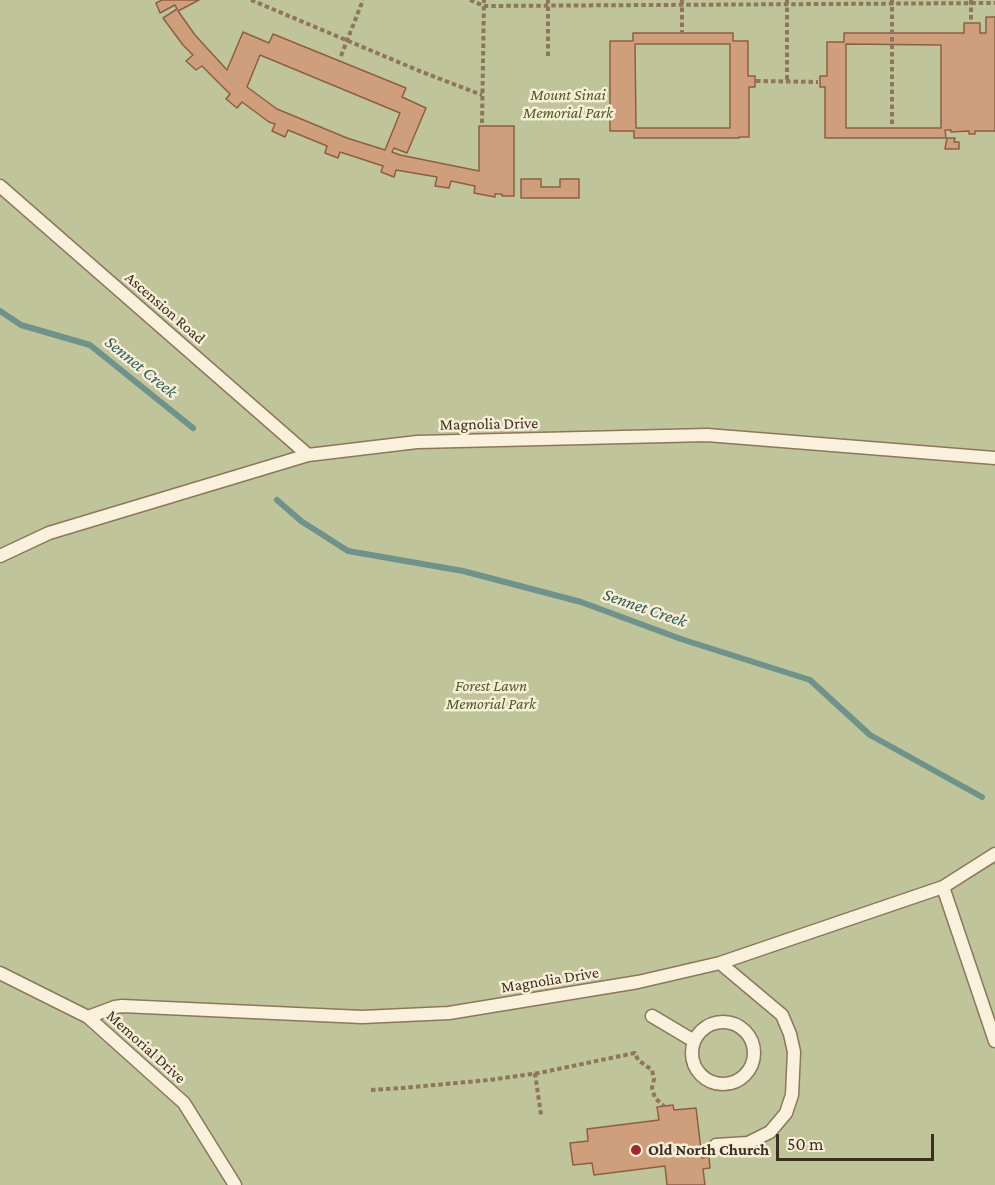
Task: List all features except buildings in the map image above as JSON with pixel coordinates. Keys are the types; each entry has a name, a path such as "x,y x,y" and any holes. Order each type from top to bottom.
{"lane":[{"name":"Ascension Road","path":"0,186 308,455"},
{"name":"Magnolia Drive","path":"0,556 49,533 308,455 417,442 707,435 995,458"},
{"name":"Magnolia Drive","path":"88,1017 122,1006 362,1017 449,1013 638,982 720,963 943,887 995,854"},
{"path":"943,887 995,1041"},
{"path":"716,1145 748,1143 770,1132 786,1113 792,1095 794,1052 782,1015 720,963"},
{"name":"Memorial Drive","path":"0,973 88,1017 184,1103 235,1185"},
{"path":"652,1016 694,1041"},
{"path":"716,1022 736,1024 751,1038 754,1058 744,1076 735,1082 714,1083 697,1071 692,1051 694,1041 699,1032 716,1022"}],"path":[{"path":"251,0 482,95"},
{"path":"340,56 363,0"},
{"path":"470,0 484,3 995,3"},
{"path":"548,2 548,56"},
{"path":"682,2 682,32"},
{"path":"787,2 787,82"},
{"path":"892,2 892,124"},
{"path":"971,2 971,21"},
{"path":"482,123 484,3"},
{"path":"756,81 818,82"},
{"path":"370,1090 489,1080 635,1053 638,1060 652,1070 654,1079 652,1088 655,1098 664,1106"},
{"path":"535,1073 541,1115"}],"green space":[{"name":"Forest Lawn Memorial Park","path":"0,0 995,0 995,1185 0,1185"}],"waterway":[{"name":"Sennet Creek","path":"0,311 21,325 90,345 193,428"},
{"name":"Sennet Creek","path":"277,500 301,521 348,551 463,571 581,602 681,639 810,680 870,735 982,797"}],"place":[{"name":"Old North Church","path":"636,1150"}],"park label":[{"name":"Mount Sinai Memorial Park","path":"568,104"}]}
